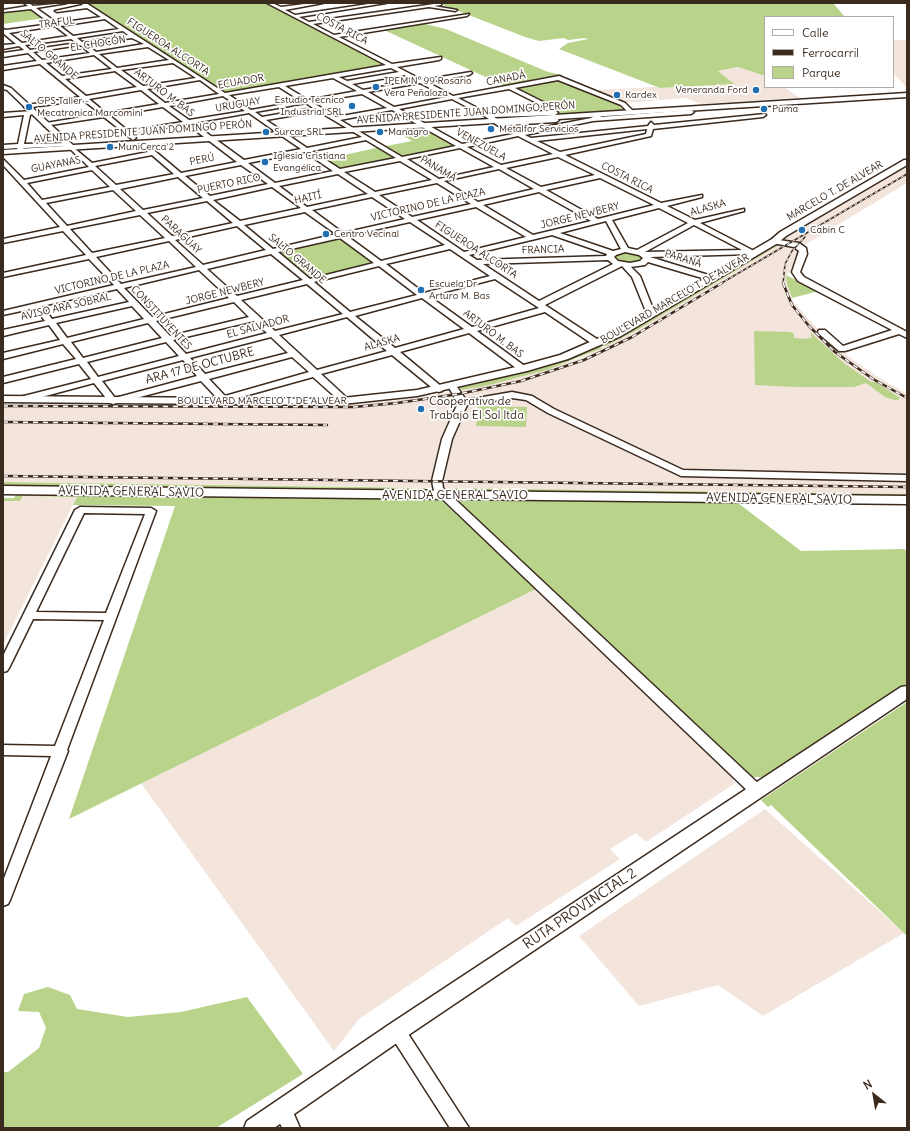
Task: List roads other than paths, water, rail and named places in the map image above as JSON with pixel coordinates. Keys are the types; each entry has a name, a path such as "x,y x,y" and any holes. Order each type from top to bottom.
{"main road":[{"name":"PARAGUAY","path":"5,87 30,114 46,125 69,146"},
{"name":"AVENIDA PRESIDENTE JUAN DOMINGO PERÓN","path":"493,120 578,119 629,113 907,95"},
{"name":"AVENIDA PRESIDENTE JUAN DOMINGO PERÓN","path":"3,152 20,148 140,143 561,116 688,111 907,95"},
{"name":"AVENIDA PRESIDENTE JUAN DOMINGO PERÓN","path":"3,152 69,146"},
{"name":"MARCELO T. DE ALVEAR","path":"775,241 783,234 907,162"},
{"name":"BOULEVARD MARCELO T. DE ALVEAR","path":"3,399 113,401 345,401 440,389 523,369 564,357 597,343 652,314 775,241"},
{"name":"AVENIDA GENERAL SAVIO","path":"3,490 907,500"},
{"name":"RUTA PROVINCIAL 2","path":"255,1128 397,1031 907,691"}],"street":[{"name":"ARTURO M. BAS","path":"26,3 523,369"},
{"path":"3,11 65,3"},
{"name":"FIGUEROA ALCORTA","path":"82,3 173,60 597,343"},
{"name":"COSTA RICA","path":"269,3 453,98 518,134 754,253"},
{"path":"280,9 321,3"},
{"path":"332,3 366,19"},
{"path":"295,16 384,3"},
{"path":"405,3 455,10"},
{"path":"415,3 428,6"},
{"path":"310,23 438,4 467,15 335,36"},
{"path":"393,5 410,12"},
{"path":"53,11 88,6"},
{"path":"39,13 46,12"},
{"path":"89,13 96,12"},
{"path":"417,15 430,21"},
{"path":"39,20 54,18"},
{"path":"4,31 105,18"},
{"path":"373,22 386,28"},
{"path":"107,25 114,24"},
{"name":"TRAFUL","path":"56,32 70,30"},
{"path":"3,47 123,30"},
{"name":"SALTO GRANDE","path":"4,31 440,389"},
{"path":"3,55 133,36"},
{"path":"3,40 20,37"},
{"name":"EL CHOCÓN","path":"3,68 148,45"},
{"name":"ECUADOR","path":"46,125 439,58"},
{"path":"61,78 173,60"},
{"path":"346,83 404,73"},
{"name":"URUGUAY","path":"128,133 469,73"},
{"name":"VENEZUELA","path":"334,76 597,221"},
{"path":"3,115 30,114 84,98 200,79"},
{"name":"CANADÁ","path":"336,119 561,79 623,104 629,113"},
{"name":"PANAMÁ","path":"280,85 533,238"},
{"path":"509,88 543,104 561,116"},
{"path":"262,119 319,109"},
{"path":"688,111 706,118"},
{"path":"493,120 553,112"},
{"path":"629,113 650,125"},
{"path":"20,148 30,114"},
{"path":"530,140 598,133 650,125 763,115"},
{"name":"PUERTO RICO","path":"3,241 462,146 578,119 594,118"},
{"path":"578,119 598,133 617,142"},
{"name":"HAITÍ","path":"3,275 649,135 650,125"},
{"name":"PERÚ","path":"41,202 368,138"},
{"name":"PARAGUAY","path":"69,146 345,401"},
{"name":"AVENIDA PRESIDENTE JUAN DOMINGO PERÓN","path":"3,147 20,148"},
{"name":"GUAYANAS","path":"22,182 154,154"},
{"name":"CONSTITUYENTES","path":"3,161 134,302 222,401"},
{"name":"VICTORINO DE LA PLAZA","path":"3,313 600,176"},
{"name":"JORGE NEWBERY","path":"464,254 700,196"},
{"name":"ALASKA","path":"222,401 471,330 543,307 622,264 639,264 644,255 693,223 742,210"},
{"path":"608,218 625,250 644,255 754,253"},
{"path":"554,233 612,255 636,276 652,314"},
{"path":"775,241 796,245 803,250 803,254 796,272 801,279 907,335"},
{"name":"JORGE NEWBERY","path":"3,356 452,246"},
{"name":"FRANCIA","path":"476,262 612,255 625,250"},
{"name":"PARANÁ","path":"644,255 712,279"},
{"name":"EL SALVADOR","path":"22,399 498,276"},
{"name":"AVISO ARA SOBRAL","path":"3,333 134,302"},
{"path":"37,305 113,401"},
{"path":"3,380 254,318"},
{"path":"822,332 842,349 899,331"},
{"name":"ARA 17 DE OCTUBRE","path":"113,401 293,354"},
{"path":"452,386 463,403"},
{"path":"463,403 512,395 529,398 551,411 681,473 907,478"},
{"path":"463,403 449,432 438,476 437,487 444,496 757,791"},
{"path":"3,668 80,510 151,511 61,751 3,900"},
{"path":"28,615 111,617"},
{"path":"3,750 61,751"},
{"path":"397,1031 460,1128"},
{"path":"283,1109 291,1128"}],"railway":[{"path":"720,284 907,174"},
{"path":"783,283 785,264 792,251 805,237"},
{"path":"3,406 354,407 397,403 459,394 521,381 584,360 632,337 722,283"},
{"path":"783,283 792,305 809,326 835,352 873,379 907,398"},
{"path":"3,422 327,425"},
{"path":"3,476 907,487"}],"place":[{"name":"IPEM Nº 99 Rosario Vera Peñaloza","path":"376,87"},
{"name":"Veneranda Ford","path":"756,90"},
{"name":"Kardex","path":"617,95"},
{"name":"Estudio Técnico Industrial SRL","path":"352,106"},
{"name":"GPS Taller - Mecatronica Marcomini","path":"29,107"},
{"name":"Puma","path":"764,109"},
{"name":"Metalfor Servicios","path":"491,129"},
{"name":"Surcar SRL","path":"266,132"},
{"name":"Managro","path":"380,132"},
{"name":"MuniCerca 2","path":"110,147"},
{"name":"Iglesia Cristiana Evangélica","path":"265,162"},
{"name":"Cabín C","path":"802,230"},
{"name":"Centro Vecinal","path":"326,234"},
{"name":"Escuela Dr Arturo M. Bas","path":"421,290"},
{"name":"Cooperativa de Trabajo El Sol ltda","path":"421,409"}]}
